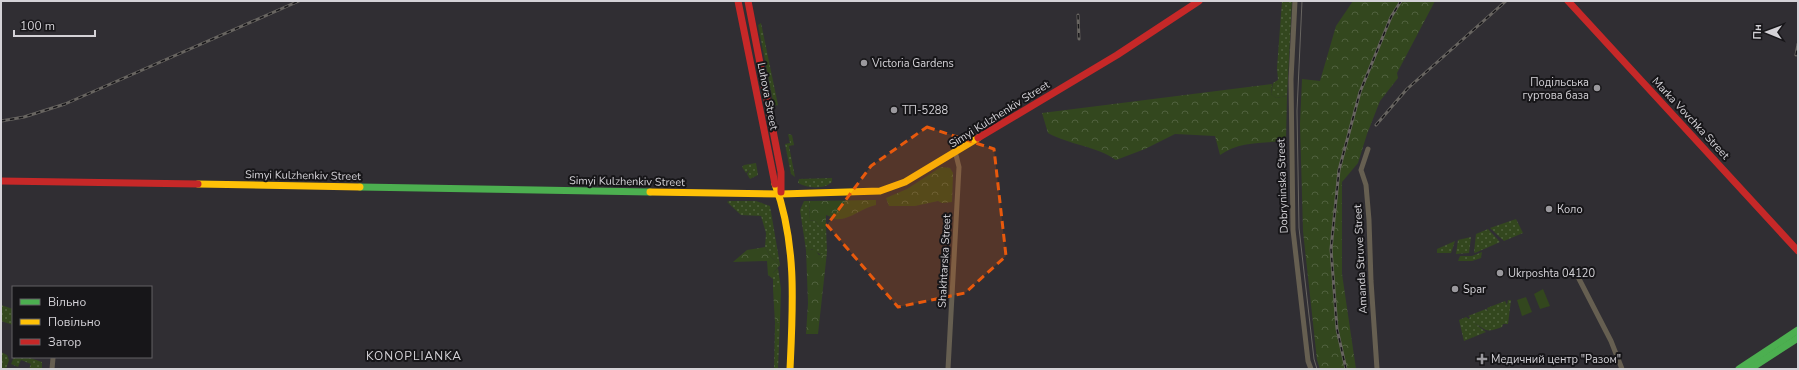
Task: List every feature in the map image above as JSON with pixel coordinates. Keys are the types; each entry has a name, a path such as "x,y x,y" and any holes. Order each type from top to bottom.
{"main road":[{"name":"Luhova Street","path":"738,1 772,175 780,194 788,228 794,279 790,369"},
{"name":"Luhova Street","path":"748,1 781,172 780,194"},
{"name":"Simyi Kulzhenkiv Street","path":"1,181 780,194 880,191 890,189 943,159 956,155 961,149 1117,55 1199,1"},
{"name":"Marka Vovchka Street","path":"1568,1 1798,251"},
{"path":"1739,369 1798,330"},
{"path":"1750,369 1798,338"}],"street":[{"name":"Dobryninska Street","path":"1295,1 1291,79 1293,230 1311,369"},
{"name":"Amanda Struve Street","path":"1368,150 1361,170 1366,185 1369,220 1371,281 1377,369"},
{"name":"Shakhtarska Street","path":"948,369 959,167 956,155"},
{"path":"1576,273 1607,334 1622,369"},
{"path":"52,369 53,358"}],"highlighted area":[{"path":"927,127 994,149 1006,256 965,293 898,307 827,225 871,166"}],"green space":[{"path":"1282,1 1292,1 1287,96 1276,98 1271,94 1273,83 1278,80 1277,68"},
{"path":"1353,1 1435,1 1397,73 1398,78 1380,101 1367,134 1358,163 1342,182 1342,274 1356,369 1320,369 1317,360 1303,231 1300,124 1302,79 1320,81 1336,26"},
{"path":"761,23 778,105 774,106 758,25"},
{"path":"1272,84 1271,94 1276,98 1287,96 1286,141 1243,145 1227,150 1220,155 1215,136 1175,134 1145,149 1116,160 1091,148 1048,133 1042,113"},
{"path":"788,134 792,135 794,145 789,146 795,177 791,174 785,144 790,143"},
{"path":"756,163 758,175 750,179 747,174 750,169 746,173 742,167 744,165"},
{"path":"941,167 950,168 953,173 952,202 942,203 938,201 915,206 889,206 886,198 907,189"},
{"path":"832,178 832,182 828,185 820,187 810,187 798,183 799,179"},
{"path":"876,200 876,205 845,218 835,219 826,215 826,227 821,228 815,221 809,220 810,201"},
{"path":"756,201 770,206 780,265 771,257 765,247 766,233 761,216 741,215 727,202"},
{"path":"804,201 810,201 809,220 815,221 821,228 826,227 827,252 821,255 812,249 806,250 800,210"},
{"path":"1516,219 1523,233 1504,241 1490,228"},
{"path":"1488,229 1500,242 1475,253 1476,234"},
{"path":"1471,237 1469,253 1456,254 1458,240"},
{"path":"1455,241 1451,253 1437,253 1437,249"},
{"path":"765,247 771,257 780,265 773,273 773,279 768,275 767,261 733,262 747,250"},
{"path":"806,250 815,250 819,255 827,252 818,334 806,334 808,303"},
{"path":"1482,252 1481,258 1472,261 1458,261 1460,256 1472,256"},
{"path":"778,268 781,289 773,289 773,273"},
{"path":"773,289 781,289 780,322 775,323"},
{"path":"1543,289 1550,306 1540,309 1534,294"},
{"path":"1526,297 1532,312 1522,316 1517,300"},
{"path":"1508,300 1511,300 1508,324 1503,324 1502,327 1493,330 1487,330 1473,322 1486,332 1464,341 1459,320 1466,317 1469,319 1470,317 1468,316 1486,309 1488,311 1487,308 1505,301 1507,305"},
{"path":"1,305 12,309 12,325 1,321"},
{"path":"780,322 778,369 774,369 775,323"},
{"path":"1,352 7,355 9,360 6,369 1,369"},
{"path":"14,358 30,358 42,362 42,369 29,369 31,364 21,360 18,367 11,364"}],"tram line":[{"path":"1302,1 1297,111 1299,228 1314,359 1317,369"}],"railway":[{"path":"1,121 24,117 65,104 299,1"},
{"path":"1346,369 1337,329 1331,249 1339,170 1360,92 1391,17 1401,1"},
{"path":"1376,125 1407,89 1506,1"},
{"path":"1078,15 1079,39"},
{"path":"1796,55 1798,44"}],"traffic: fast":[{"path":"360,187 650,192"},
{"path":"1739,369 1798,330"},
{"path":"1750,369 1798,338"}],"traffic: slow":[{"path":"650,192 781,194 880,191 905,182 978,138"},
{"path":"198,184 360,187"},
{"path":"775,184 787,229 792,275 790,369"}],"traffic: jam":[{"path":"738,1 775,184"},
{"path":"748,1 781,172 781,192"},
{"path":"978,138 1117,55 1199,1"},
{"path":"1568,1 1798,251"},
{"path":"1,181 198,184"}],"place":[{"name":"Victoria Gardens","path":"864,63"},
{"name":"Подільська гуртова база","path":"1597,88"},
{"name":"ТП-5288","path":"894,110"},
{"name":"Коло","path":"1549,209"},
{"name":"Ukrposhta 04120","path":"1500,273"},
{"name":"Spar","path":"1455,289"},
{"name":"Медичний центр \"Разом\"","path":"1482,359"}],"district":[{"name":"KONOPLIANKA","path":"414,356"}]}
